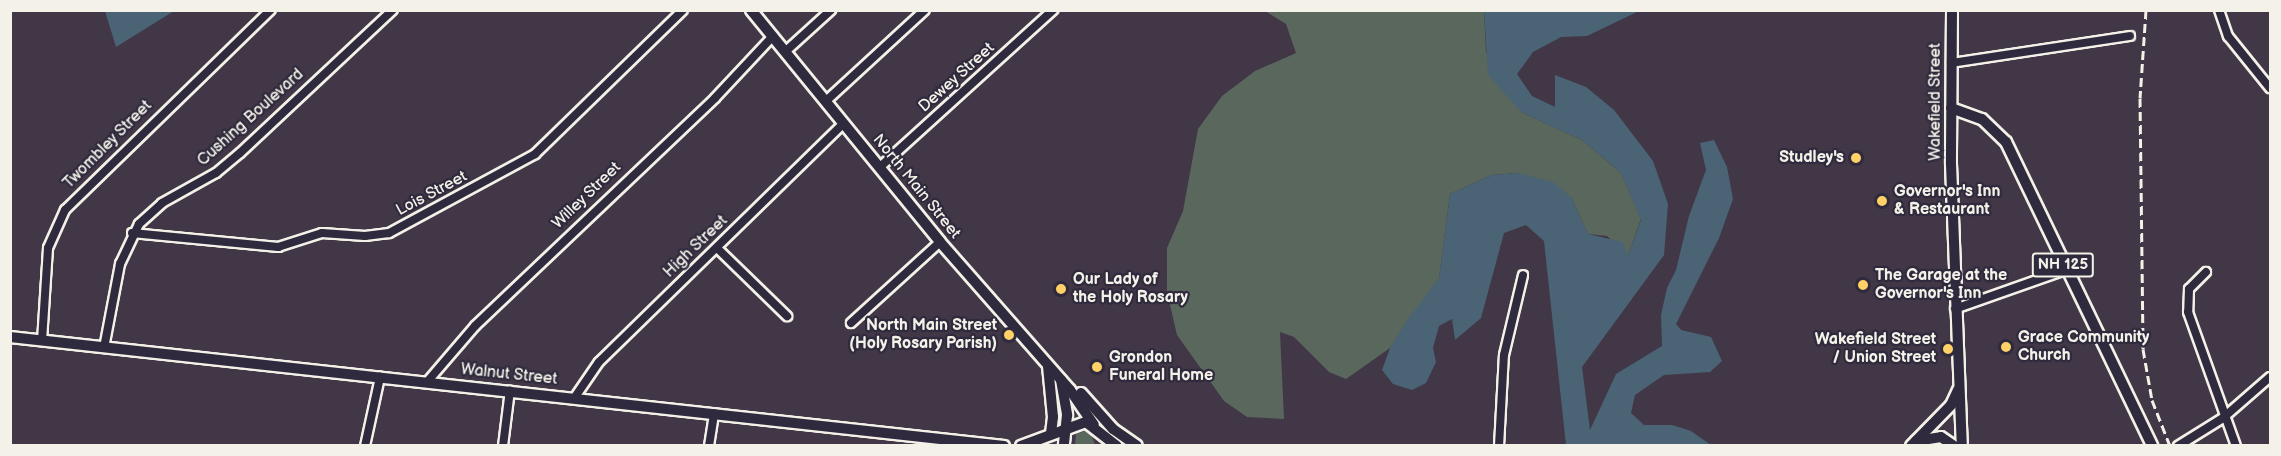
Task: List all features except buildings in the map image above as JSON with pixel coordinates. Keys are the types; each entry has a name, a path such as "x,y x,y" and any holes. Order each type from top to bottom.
{"main road":[{"name":"North Main Street","path":"751,10 940,242 1061,380 1105,441"},
{"name":"Wakefield Street","path":"1952,10 1951,108 1955,309 1962,446"},
{"name":"NH 125","path":"1951,108 1982,119 2000,133 2152,446"},
{"name":"Walnut Street","path":"10,337 575,397 1004,446"},
{"path":"1048,366 1053,417 1051,433"},
{"name":"North Main Street","path":"1061,380 1075,387 1113,429 1137,446"},
{"path":"1061,380 1067,429 1065,446"},
{"path":"1912,444 1951,405 1959,386"},
{"path":"1020,446 1079,423 1094,425"},
{"path":"1912,444 1941,436 1954,446"},
{"path":"1105,441 1117,446"}],"street":[{"name":"Twombley Street","path":"42,341 48,248 65,210 271,10"},
{"name":"Cushing Boulevard","path":"104,348 120,264 132,233 153,210 216,173 240,153 393,10"},
{"name":"Lois Street","path":"132,233 278,247 322,233 365,236 390,233 535,154 684,10"},
{"path":"786,51 831,10"},
{"path":"826,101 925,10"},
{"name":"Dewey Street","path":"880,167 1053,10"},
{"path":"2219,10 2228,36 2271,88"},
{"name":"Willey Street","path":"427,382 475,326 722,90 773,36"},
{"path":"1951,63 2130,36"},
{"name":"High Street","path":"575,397 599,362 843,124"},
{"path":"851,323 940,242"},
{"path":"717,248 787,316"},
{"path":"1955,309 2065,270"},
{"path":"2206,272 2189,290 2188,312 2223,418 2236,446"},
{"path":"1499,446 1504,356 1523,275"},
{"path":"365,446 380,377"},
{"path":"2178,446 2223,418 2271,377"},
{"path":"503,446 510,390"},
{"path":"709,446 714,413"}],"green space":[{"path":"1265,11 1484,11 1486,52 1521,112 1582,140 1621,173 1641,219 1628,256 1607,236 1588,234 1571,197 1518,173 1492,175 1450,194 1439,278 1390,348 1346,379 1329,372 1294,337 1280,332 1284,419 1247,417 1224,401 1177,335 1167,292 1167,248 1183,211 1198,129 1222,96 1255,71 1296,53 1286,24"},
{"path":"1085,431 1091,434 1095,445 1075,445 1076,434"}],"water":[{"path":"105,10 174,11 116,47"},
{"path":"1484,11 1639,11 1587,36 1561,37 1533,52 1517,74 1532,96 1555,107 1555,75 1586,87 1614,110 1653,161 1668,204 1664,255 1582,367 1590,430 1616,374 1662,346 1661,315 1667,288 1676,270 1689,216 1706,170 1700,143 1714,140 1727,167 1733,199 1719,238 1676,324 1681,330 1711,337 1722,361 1710,372 1664,375 1635,395 1631,413 1644,425 1672,425 1691,431 1711,445 1566,445 1544,241 1526,225 1504,233 1481,318 1455,340 1452,319 1439,326 1433,348 1436,362 1426,383 1412,390 1393,384 1382,370 1390,348 1408,319 1439,278 1450,194 1492,175 1518,173 1553,182 1571,197 1588,234 1623,242 1628,256 1641,220 1621,173 1582,140 1521,112 1488,75"}],"railway":[{"path":"2146,10 2140,98 2143,349 2152,400 2170,446"}],"place":[{"name":"Studley's","path":"1856,158"},
{"name":"Governor's Inn & Restaurant","path":"1882,201"},
{"name":"The Garage at the Governor's Inn","path":"1863,285"},
{"name":"Our Lady of the Holy Rosary","path":"1061,289"},
{"name":"North Main Street (Holy Rosary Parish)","path":"1009,335"},
{"name":"Grace Community Church","path":"2006,347"},
{"name":"Wakefield Street / Union Street","path":"1948,349"},
{"name":"Grondon Funeral Home","path":"1097,367"}]}
